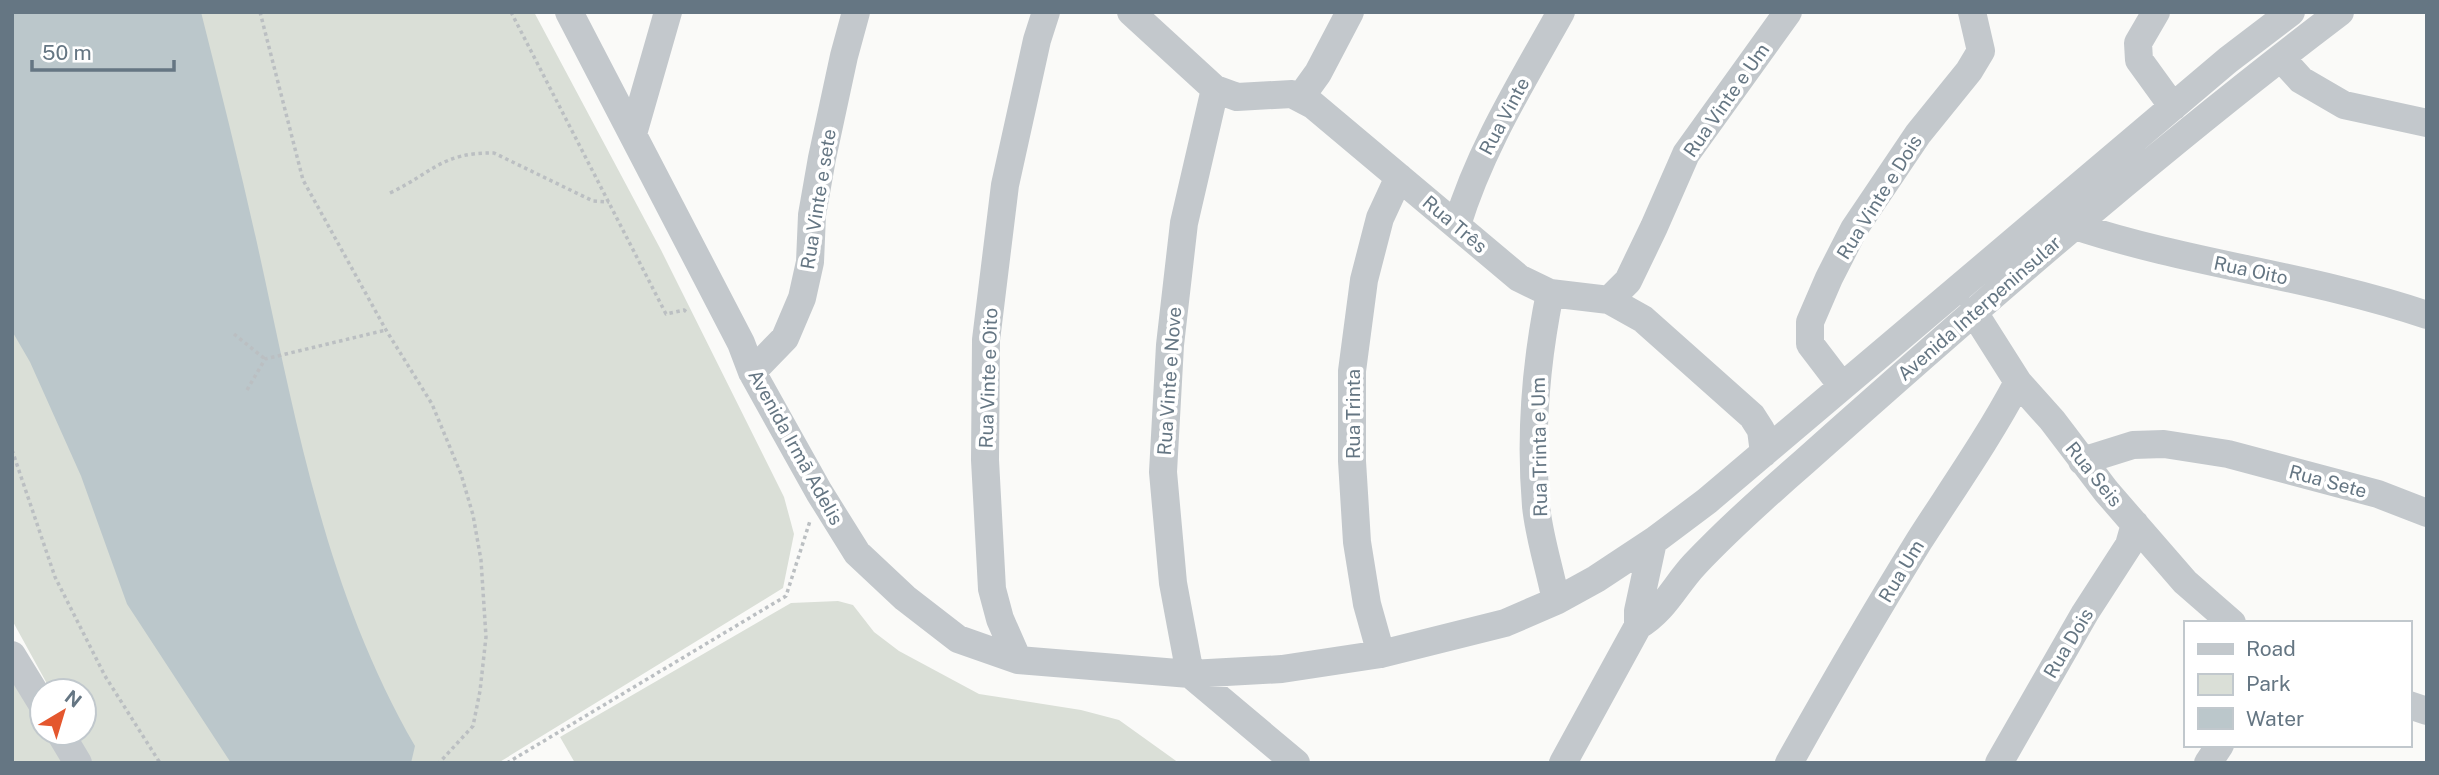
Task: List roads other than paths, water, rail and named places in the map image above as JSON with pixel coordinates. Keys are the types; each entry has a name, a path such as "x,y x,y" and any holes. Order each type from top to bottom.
{"street":[{"name":"Avenida Irmã Adelis","path":"569,12 741,343 752,372 819,492 857,552 905,598 958,639 1018,660 1190,674 1282,669 1381,654 1505,623 1556,601 1656,540"},
{"path":"633,135 668,12"},
{"name":"Rua Vinte e sete","path":"752,372 785,338 802,298 810,262 812,215 822,158 856,12"},
{"name":"Rua Vinte e Oito","path":"1018,660 1000,620 992,589 985,460 986,340 1005,185 1037,40 1046,12"},
{"path":"1136,14 1215,89 1237,97 1292,94 1300,98 1318,74 1350,12"},
{"name":"Rua Vinte","path":"1457,225 1484,151 1561,12"},
{"name":"Rua Vinte e Um","path":"1609,300 1628,281 1686,155 1788,12"},
{"name":"Rua Vinte e Dois","path":"1842,386 1810,344 1810,323 1854,229 1918,134 1969,71 1981,51 1972,12"},
{"path":"2156,12 2138,43 2139,60 2173,107"},
{"name":"Avenida Interpeninsular","path":"1638,626 1638,611 1656,540 1707,501 2228,60 2291,12"},
{"name":"Avenida Interpeninsular","path":"1563,763 1638,626 1655,615 1692,568 1746,513 1973,311 2340,12"},
{"path":"2281,58 2301,80 2344,104 2427,123"},
{"name":"Rua Vinte e Nove","path":"1190,674 1173,583 1163,472 1170,345 1184,223 1215,89"},
{"name":"Rua Três","path":"1300,98 1313,105 1519,278 1550,293 1609,300 1643,319 1752,416 1761,430 1764,453"},
{"name":"Rua Trinta","path":"1381,654 1367,604 1357,542 1352,461 1352,371 1364,280 1380,218 1399,177"},
{"name":"Rua Oito","path":"2075,226 2149,249 2328,287 2388,302 2427,316"},
{"name":"Rua Trinta e Um","path":"1550,293 1541,338 1535,417 1536,508 1556,601"},
{"name":"Rua Seis","path":"1973,311 2018,382 2052,420 2134,524 2185,582 2230,621"},
{"name":"Rua Um","path":"1789,763 1833,683 1920,540 1998,420 2018,382"},
{"name":"Rua Sete","path":"2082,461 2133,445 2164,444 2228,454 2378,494 2427,513"},
{"name":"Rua Dois","path":"1999,763 2085,613 2129,545 2134,524"},
{"path":"1656,540 1675,530 1690,536 1697,550 1692,568"},
{"path":"12,655 28,681"},
{"path":"1190,674 1296,763"},
{"path":"68,747 78,763"},
{"path":"2208,763 2219,747"}],"water":[{"path":"12,12 201,12 249,209 290,397 321,516 360,633 415,746 411,763 231,763 127,604 81,476 30,362 12,331"}]}
